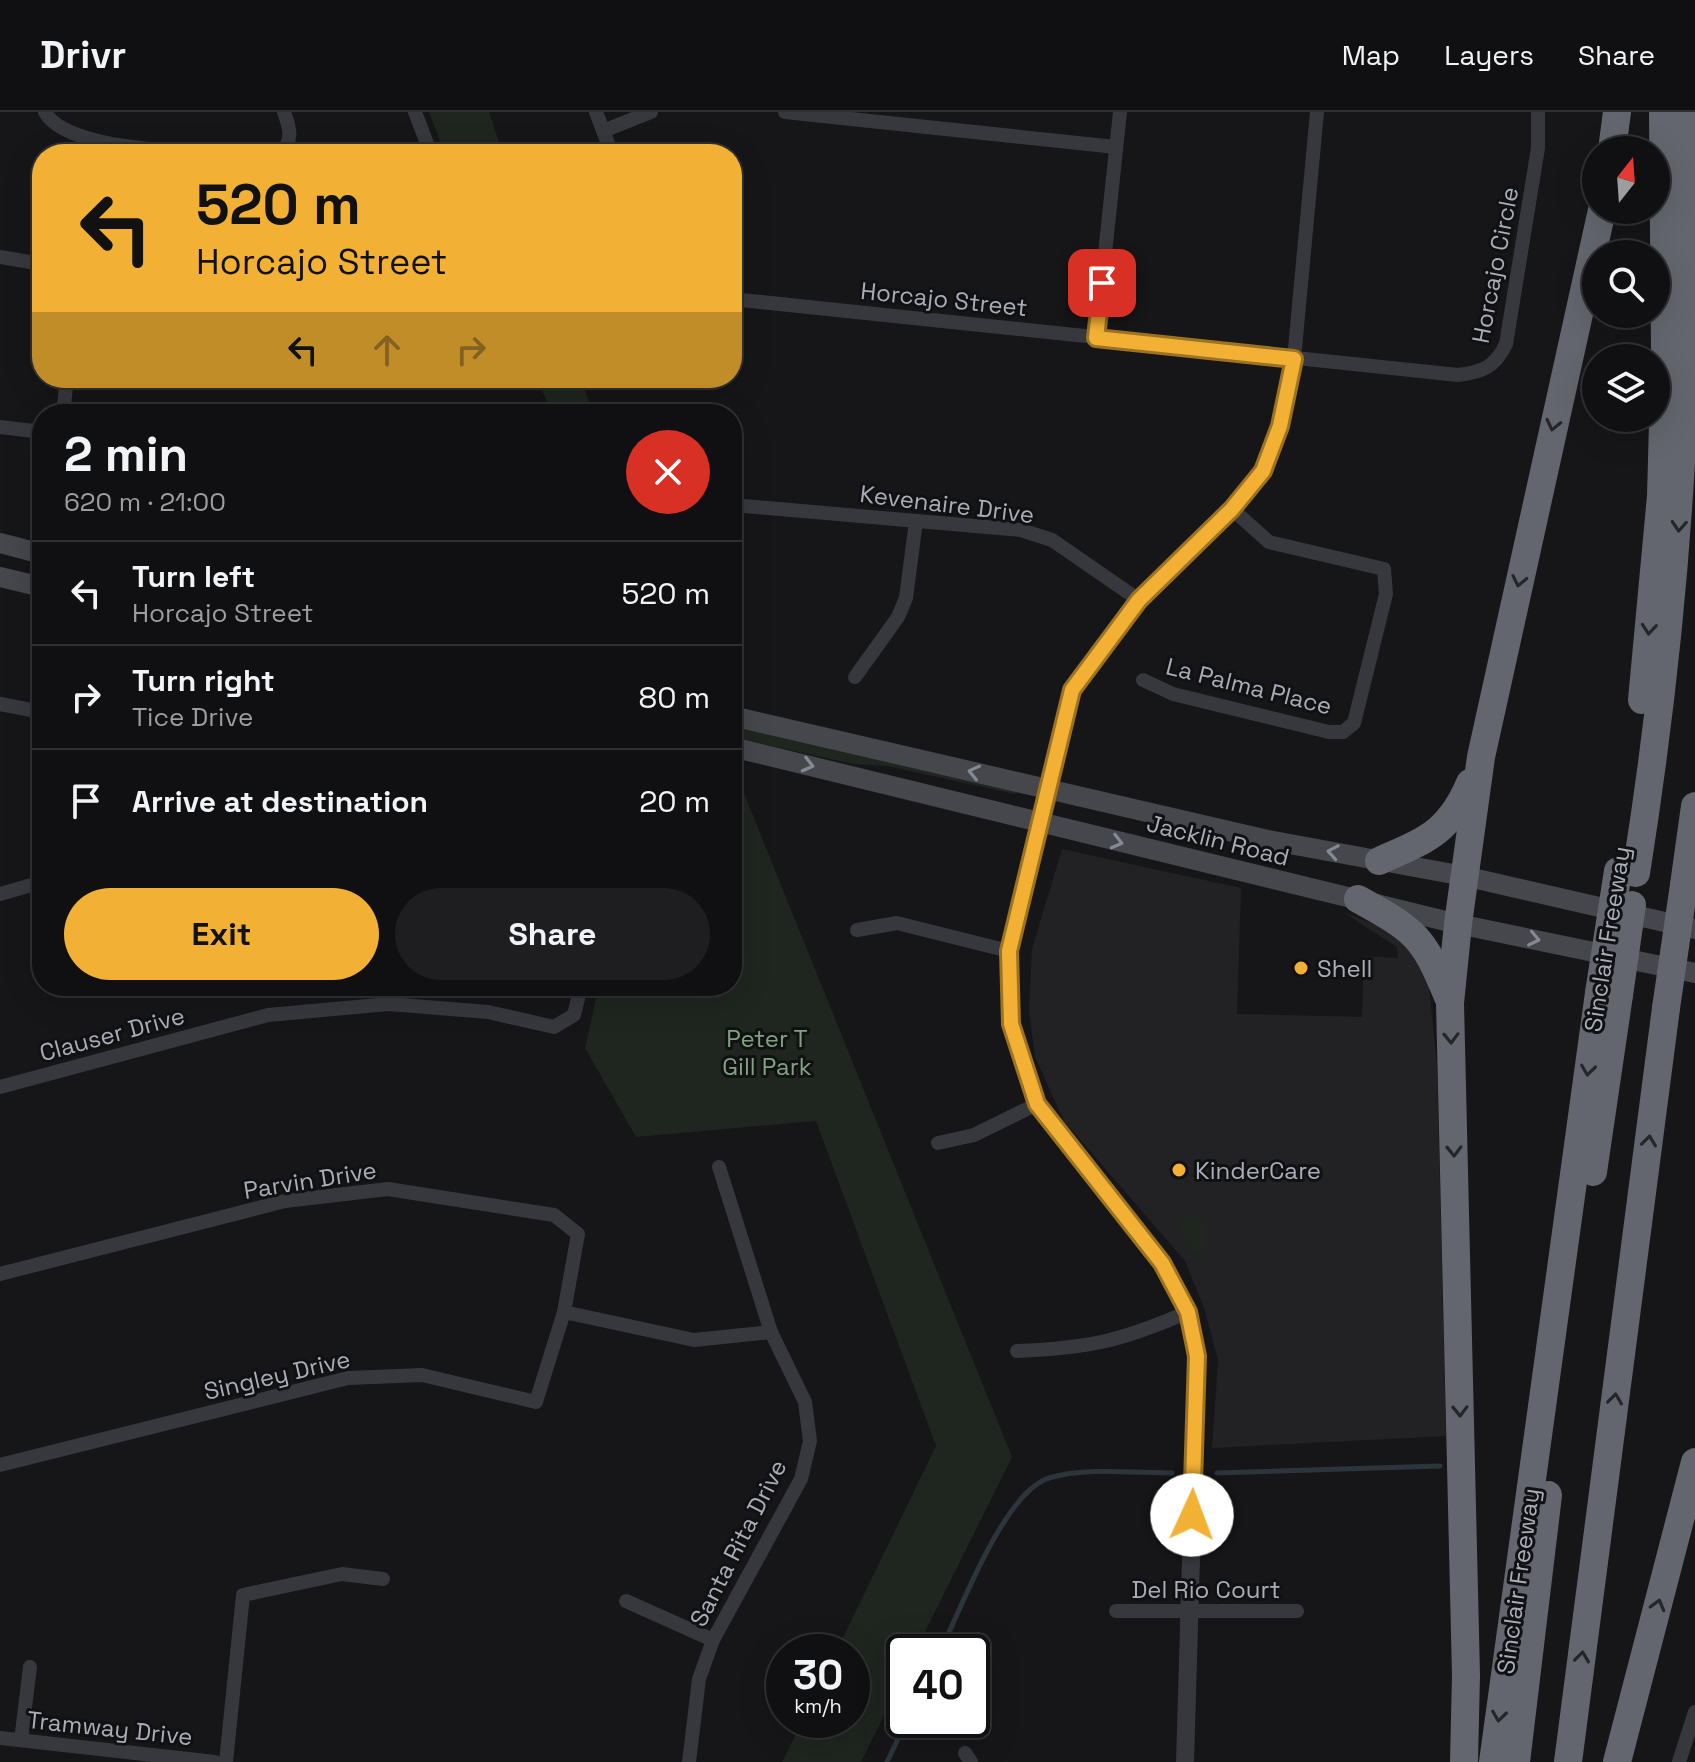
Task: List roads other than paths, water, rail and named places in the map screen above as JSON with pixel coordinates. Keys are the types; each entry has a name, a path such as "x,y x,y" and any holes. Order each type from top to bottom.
{"highway":[{"path":"1614,136 1617,112"},
{"name":"Sinclair Freeway","path":"1493,1762 1627,872 1661,496 1665,351 1663,112"},
{"path":"1627,872 1657,736 1679,530 1689,324 1684,112"},
{"path":"1464,1762 1466,1675 1450,1003 1481,757 1599,224"},
{"path":"1379,861 1432,838 1458,811 1481,757"},
{"path":"1568,1762 1695,806"},
{"path":"1358,899 1402,923 1429,950 1450,1003"},
{"path":"1516,1762 1609,994"},
{"path":"1617,1762 1695,1462"}],"main road":[{"path":"0,543 32,551"},
{"path":"0,577 32,585"},
{"name":"Jacklin Road","path":"742,718 1268,840 1464,876 1695,929"},
{"name":"Jacklin Road","path":"742,749 1458,924 1695,973"}],"street":[{"path":"45,112 88,144"},
{"path":"284,112 290,137 288,144"},
{"path":"415,112 427,144"},
{"path":"596,112 608,144"},
{"path":"603,131 651,112"},
{"path":"785,112 1116,147"},
{"path":"1096,338 1120,112"},
{"path":"1185,1762 1197,1356 1188,1312 1162,1263 1037,1104 1011,1024 1009,951 1072,690 1139,600 1232,509 1263,471 1280,426 1294,359 1317,112"},
{"name":"Horcajo Circle","path":"1294,359 1458,375 1481,372 1498,361 1506,344 1536,162 1538,112"},
{"path":"0,257 32,262"},
{"name":"Horcajo Street","path":"742,300 1294,359"},
{"path":"0,427 32,431"},
{"name":"Kevenaire Drive","path":"742,506 1021,530 1052,540 1139,600"},
{"name":"La Palma Place","path":"1143,680 1173,694 1329,732 1343,732 1354,723 1386,594 1384,569 1269,542 1232,509"},
{"path":"855,677 898,617 906,598 916,521"},
{"path":"0,704 32,710"},
{"path":"0,894 32,885"},
{"path":"857,930 897,923 1009,951"},
{"name":"Clauser Drive","path":"0,1087 268,1015 389,1004 488,1012 554,1027 566,1023 574,1015 579,996"},
{"path":"938,1143 974,1135 1037,1104"},
{"name":"Santa Rita Drive","path":"689,1762 699,1679 713,1640 801,1479 810,1441 805,1402 771,1332 719,1167"},
{"name":"Parvin Drive","path":"0,1274 285,1201 388,1189 554,1215 578,1234"},
{"name":"Singley Drive","path":"0,1465 348,1378 422,1375 536,1402 564,1312 578,1234"},
{"path":"564,1312 694,1340 771,1332"},
{"path":"1017,1351 1077,1348 1116,1342 1188,1312"},
{"path":"226,1762 243,1595 342,1574 383,1579"},
{"path":"626,1601 713,1640"},
{"name":"Del Rio Court","path":"1116,1611 1297,1611"},
{"path":"21,1740 30,1667"},
{"path":"1679,1762 1695,1712"},
{"name":"Tramway Drive","path":"0,1738 215,1762"}],"waterway":[{"path":"1217,1473 1440,1466"},
{"path":"948,1634 1000,1528 1032,1488 1049,1478 1079,1473 1172,1473"},
{"path":"887,1762 898,1738"}],"place":[{"name":"Shell","path":"1301,968"},
{"name":"KinderCare","path":"1179,1170"}],"park label":[{"name":"Peter T Gill Park","path":"767,1052"}]}
